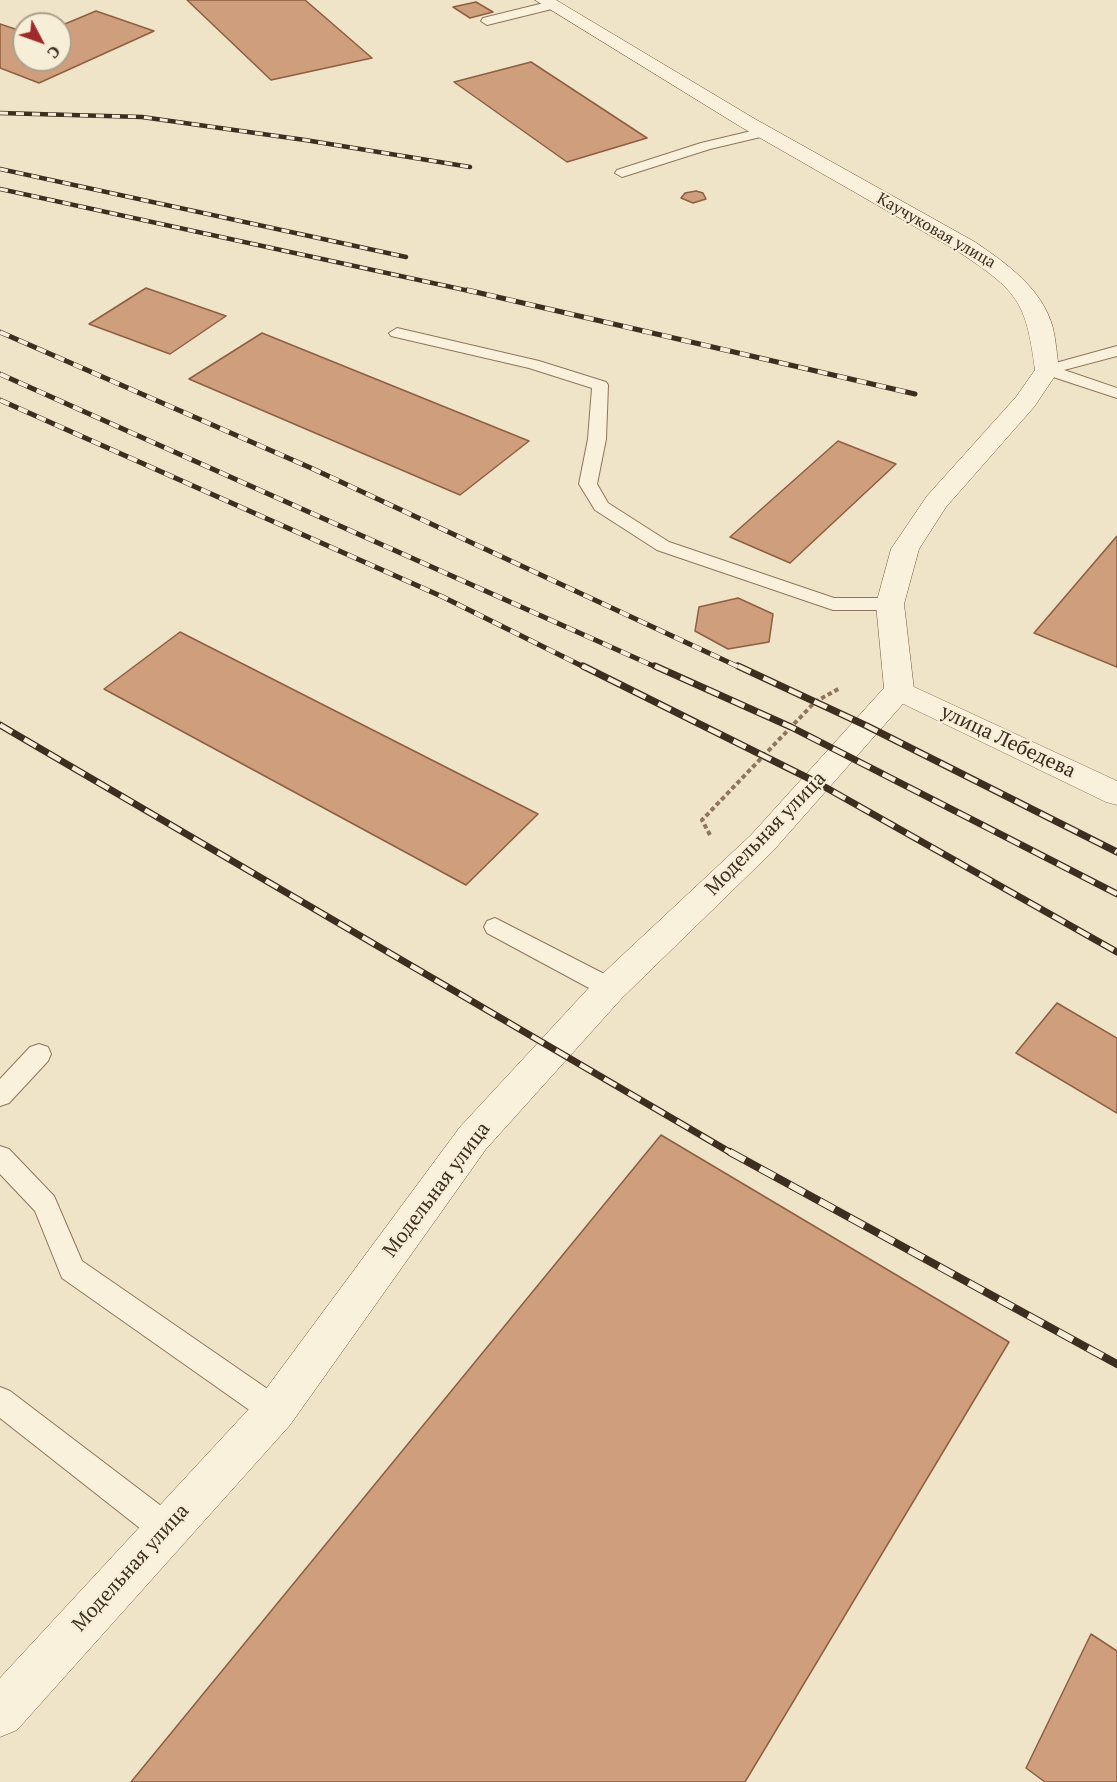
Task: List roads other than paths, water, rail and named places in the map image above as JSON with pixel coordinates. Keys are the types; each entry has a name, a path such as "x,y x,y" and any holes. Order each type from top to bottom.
{"street":[{"name":"Каучуковая улица","path":"548,2 764,132 967,247 1001,269 1029,298 1041,327 1047,370"},
{"path":"897,674 890,604 906,549 936,502 1025,402 1047,370"},
{"name":"улица Лебедева","path":"897,674 1117,794"},
{"name":"Модельная улица","path":"0,1713 275,1411 473,1138 610,988 762,843 897,674"}],"lane":[{"path":"487,21 548,2"},
{"path":"622,173 697,148 764,132"},
{"path":"397,333 533,364 600,385 597,439 588,484 601,506 663,546 833,603 890,604"},
{"path":"1047,370 1117,351"},
{"path":"1047,370 1117,393"},
{"path":"495,927 610,988"},
{"path":"0,1096 39,1054"},
{"path":"0,1157 45,1204 72,1269 275,1411"},
{"path":"0,1401 166,1529"}],"railway":[{"path":"0,113 142,117 305,140 470,167"},
{"path":"0,169 406,257"},
{"path":"0,189 474,292"},
{"path":"467,290 915,394"},
{"path":"0,332 311,468 741,668"},
{"path":"0,374 658,668"},
{"path":"0,400 443,597 586,668"},
{"path":"583,666 816,782 1117,952"},
{"path":"655,666 791,727 1117,894"},
{"path":"738,666 867,726 1117,852"},
{"path":"0,725 733,1154"},
{"path":"730,1152 1117,1364"}]}
